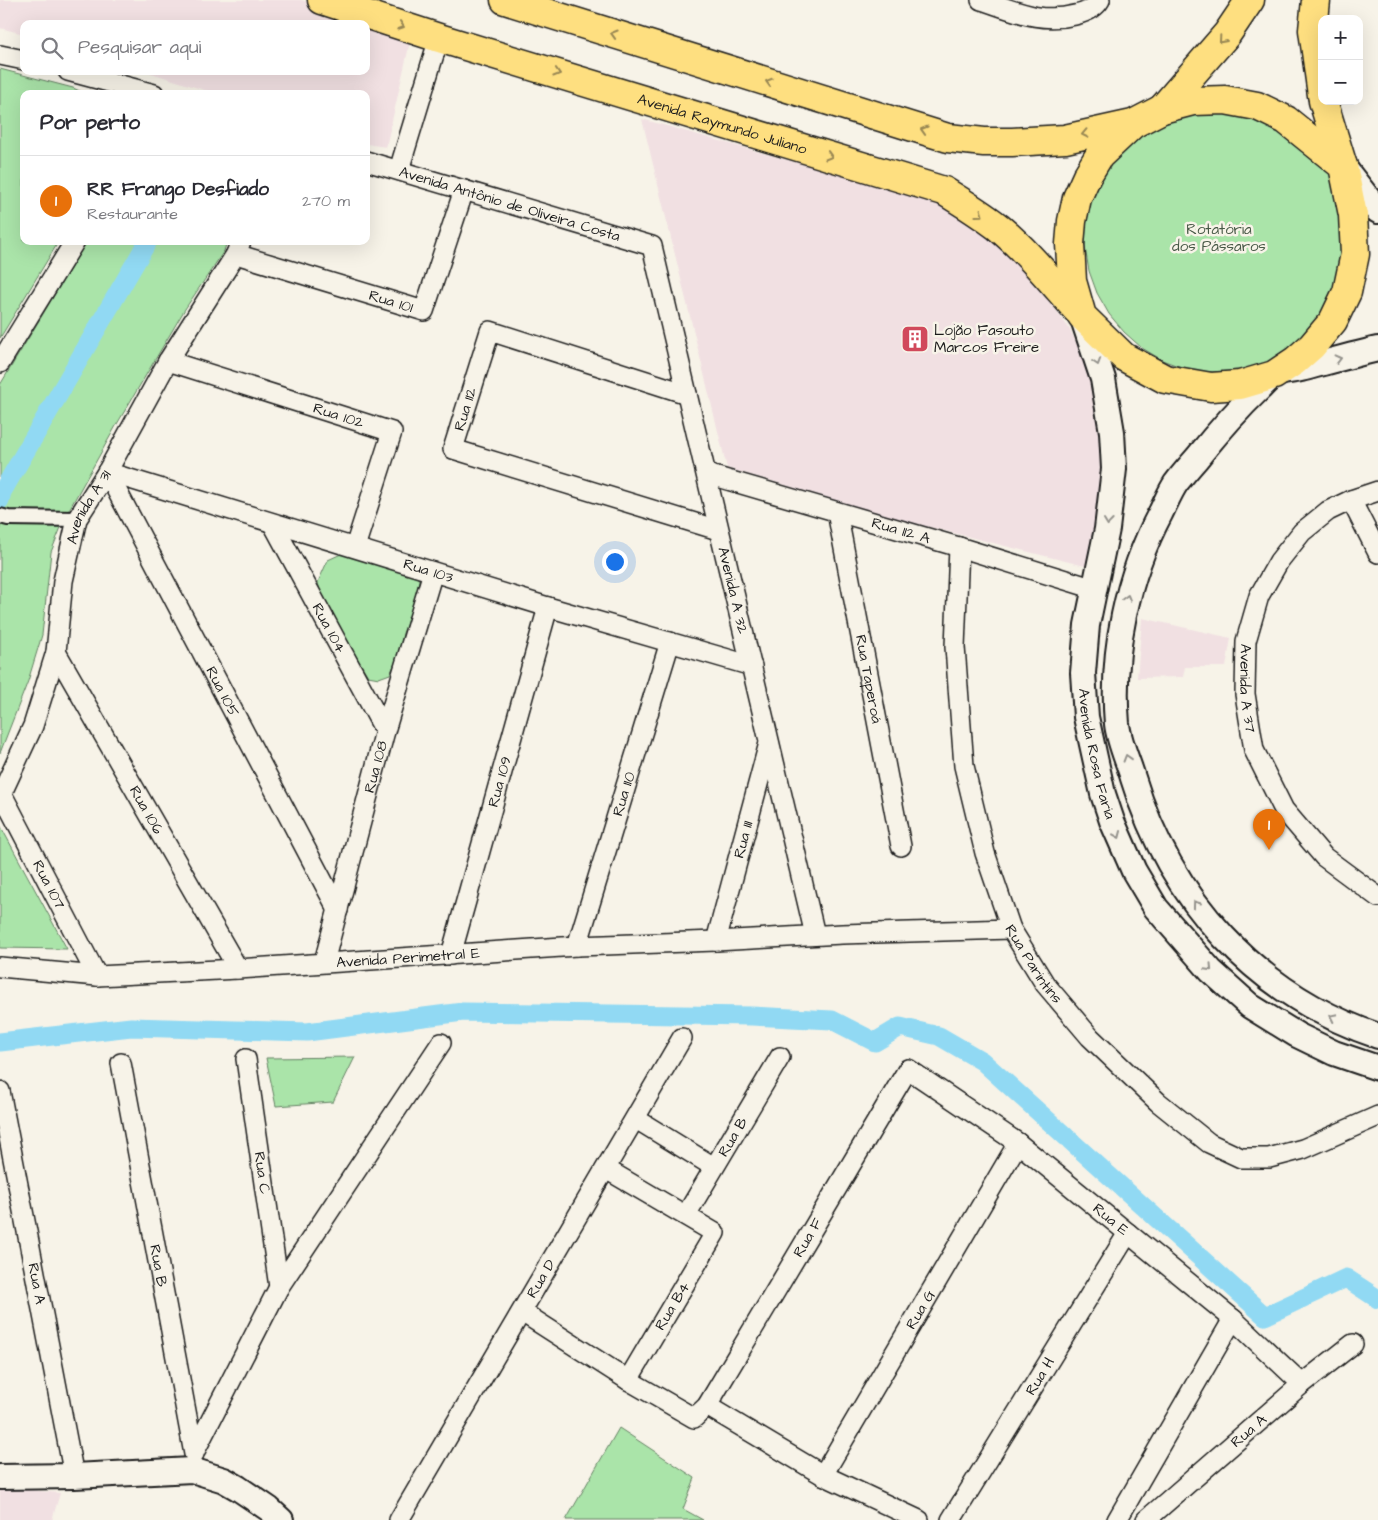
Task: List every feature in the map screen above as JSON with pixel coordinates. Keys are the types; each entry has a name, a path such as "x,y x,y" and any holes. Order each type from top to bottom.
{"main road":[{"name":"Avenida Raymundo Juliano","path":"322,0 439,38 944,191 998,228 1043,270 1082,316 1124,357 1165,379 1211,387 1240,385 1274,375 1295,361 1312,346 1333,321 1347,292 1355,254 1353,215 1343,166 1324,105"},
{"path":"505,0 948,138 984,142 1056,139 1133,124"},
{"path":"1162,109 1227,34 1250,0"},
{"path":"1316,0 1313,30 1318,66"},
{"path":"1082,316 1072,280 1070,244 1077,198 1099,156 1133,124 1162,109 1193,101 1225,100 1256,106 1286,120 1343,166"}],"street":[{"path":"981,0 1039,18 1059,19 1086,12 1098,4 1100,0"},
{"path":"399,170 439,38"},
{"path":"0,55 20,59"},
{"path":"83,75 140,90"},
{"name":"Avenida Antônio de Oliveira Costa","path":"370,162 652,246"},
{"path":"1343,166 1378,211"},
{"name":"Rua 101","path":"239,248 424,311 464,190"},
{"path":"0,363 73,245"},
{"name":"Avenida A 32","path":"652,246 815,935"},
{"name":"Avenida A 31","path":"1,796 32,726 56,652 63,581 77,519 106,472 168,360 239,248"},
{"name":"Avenida Rosa Faria","path":"1082,316 1103,379 1112,432 1114,468 1107,529 1087,625 1083,673 1086,717 1103,794 1112,821 1134,871 1156,908 1211,971 1250,1006 1297,1035 1334,1053 1378,1068"},
{"name":"Rua 112","path":"687,394 490,331 453,449 718,530"},
{"path":"1274,375 1378,349"},
{"name":"Rua 102","path":"168,360 392,432 355,547"},
{"name":"Avenida Rosa Faria","path":"1274,375 1226,423 1176,484 1149,534 1133,578 1123,614 1116,681 1118,727 1141,805 1163,853 1182,885 1208,920 1231,946 1289,993 1356,1029 1378,1036"},
{"name":"Rua 103","path":"106,472 548,607 752,666"},
{"name":"Rua 105","path":"106,472 338,910"},
{"name":"Rua 112 A","path":"707,474 959,547 1095,589"},
{"name":"Avenida A 37","path":"1378,491 1351,500 1328,511 1302,532 1279,561 1260,596 1246,641 1245,694 1254,750 1284,810 1324,857 1378,897"},
{"path":"1351,500 1378,553"},
{"name":"Rua Taperoá","path":"837,512 901,846"},
{"path":"4,517 77,519"},
{"name":"Rua 104","path":"273,524 385,731"},
{"name":"Rua Parintins","path":"959,547 955,647 964,766 985,853 1012,929 1045,984 1090,1037 1158,1102 1209,1143 1241,1158 1269,1158 1303,1149 1378,1116"},
{"name":"Rua 108","path":"324,962 385,731 432,572"},
{"name":"Rua 109","path":"451,955 548,607"},
{"name":"Rua 110","path":"576,946 670,642"},
{"name":"Rua 106","path":"56,652 238,969"},
{"name":"Rua 111","path":"716,941 770,739"},
{"name":"Rua 107","path":"1,796 97,976"},
{"name":"Avenida Perimetral E","path":"0,967 97,976 238,969 576,946 815,935 1012,929"},
{"name":"Rua D","path":"399,1520 682,1038"},
{"path":"193,1460 279,1287 441,1043"},
{"name":"Rua B","path":"686,1215 780,1057"},
{"name":"Rua C","path":"246,1059 279,1287"},
{"name":"Rua B","path":"121,1063 193,1460"},
{"name":"Rua E","path":"908,1069 1018,1143 1233,1319 1302,1384"},
{"name":"Rua F","path":"707,1406 908,1069"},
{"name":"Rua A","path":"0,1091 74,1476"},
{"path":"636,1118 714,1167"},
{"name":"Rua G","path":"823,1475 1018,1143"},
{"path":"606,1170 686,1215"},
{"name":"Rua B4","path":"628,1380 715,1233 686,1215"},
{"name":"Rua H","path":"952,1520 1128,1232"},
{"path":"522,1312 628,1380 694,1418 707,1406 823,1475 919,1520"},
{"path":"1117,1520 1233,1319"},
{"name":"Rua A","path":"1146,1520 1302,1384 1353,1344"},
{"path":"0,1477 74,1476 193,1460 269,1509 281,1520"}],"shaded area":[{"path":"0,0 301,0 334,9 359,20 20,20 20,33 0,28"},
{"path":"370,25 410,42 386,147 370,145 370,90 204,90 158,75 370,75"},
{"path":"642,119 919,197 960,214 997,238 1033,276 1070,330 1093,375 1107,436 1093,568 906,521 727,468"},
{"path":"1142,618 1231,638 1226,667 1185,667 1183,677 1137,678"},
{"path":"0,1487 60,1493 52,1520 0,1520"}],"green space":[{"path":"0,69 77,90 20,90 20,245 57,245 0,338"},
{"name":"Rotatória dos Pássaros","path":"1213,104 1306,136 1347,198 1341,291 1315,331 1277,358 1255,367 1208,372 1184,368 1162,360 1142,348 1124,332 1109,314 1097,293 1089,271 1085,247 1086,224 1091,200 1099,178 1111,158 1146,125"},
{"path":"85,245 226,245 224,251 185,309 66,515 51,552 42,635 28,681 0,753 0,385"},
{"path":"353,553 403,569 419,579 416,600 403,633 398,657 390,674 379,678 368,676 322,601 318,582 328,560 341,554"},
{"path":"0,825 67,949 0,948"},
{"path":"355,1057 333,1102 276,1106 266,1058"},
{"path":"619,1428 695,1478 683,1509 703,1520 566,1520"}],"waterway":[{"path":"0,500 2,492 146,245"},
{"path":"0,1042 131,1027 307,1032 463,1012 752,1016 832,1020 875,1042 900,1027 939,1036 982,1061 1265,1316 1346,1278 1378,1299"}],"place":[{"name":"Lojão Fasouto Marcos Freire","path":"915,339"},
{"name":"RR Frango Desfiado","path":"1269,850"}]}
